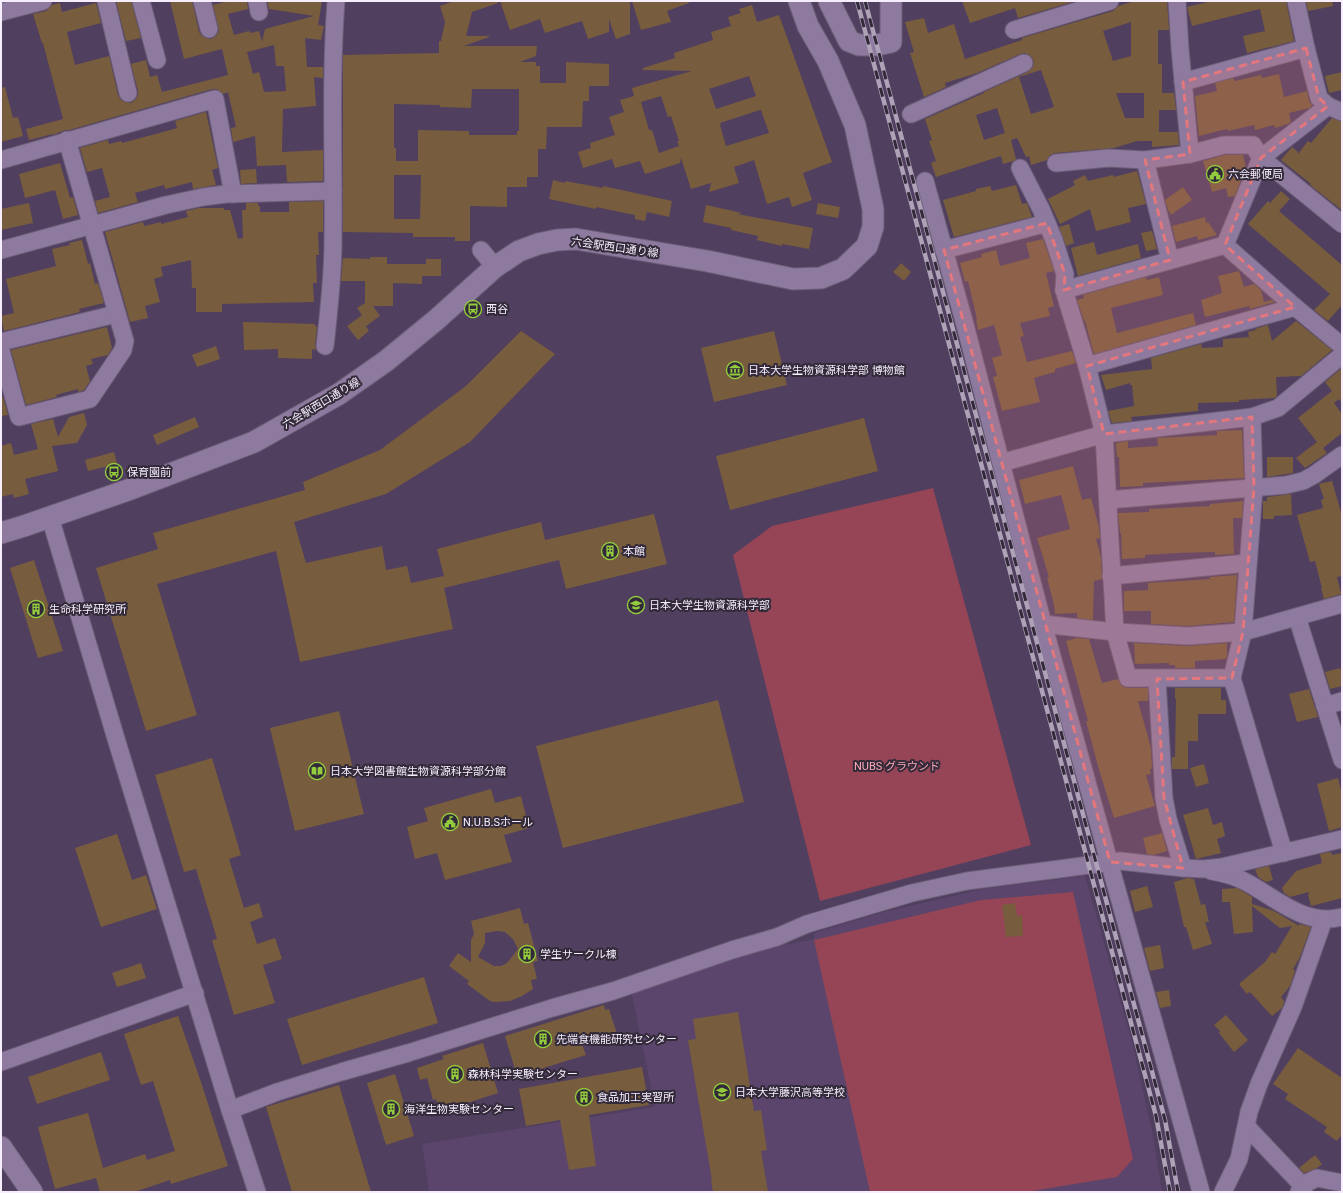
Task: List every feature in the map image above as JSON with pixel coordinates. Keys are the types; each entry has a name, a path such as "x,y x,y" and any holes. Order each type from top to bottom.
{"street":[{"path":"1,12 43,1"},
{"path":"106,1 128,93"},
{"path":"141,1 157,60"},
{"path":"202,1 209,29"},
{"path":"325,346 334,240 332,77 336,1"},
{"name":"六会駅西口通り線","path":"1,533 128,490 254,442 339,394 386,361 436,320 495,267 519,252 538,244 557,240 576,239 707,261 793,279 821,278 843,269 867,246 872,227 873,209 855,125 828,61 808,26 798,1"},
{"path":"829,1 849,41 858,45 877,45 891,42 891,1"},
{"path":"1014,30 1110,1"},
{"path":"1178,1 1183,82 1190,154"},
{"path":"1224,245 1262,158 1335,109 1320,98 1306,48 1296,1"},
{"path":"1183,82 1306,48"},
{"path":"911,114 1024,63"},
{"path":"1,160 215,99 233,194"},
{"path":"1,351 19,417 90,399 123,350 125,341 67,140"},
{"path":"1056,163 1109,158 1146,160 1190,154 1224,145 1253,145 1262,158 1342,224"},
{"path":"1146,160 1170,260"},
{"path":"1020,168 1054,240 1065,274 1064,290 1087,366 1104,434 1115,632 1128,678 1232,678"},
{"path":"925,181 1043,624 1201,1192"},
{"path":"1,250 166,205 203,198 233,194 333,191"},
{"path":"944,250 1046,223"},
{"path":"1064,290 1224,245"},
{"path":"1224,245 1342,346"},
{"path":"481,250 495,267"},
{"path":"1087,366 1295,307"},
{"path":"1,342 116,314"},
{"path":"1001,463 1104,434 1252,417 1278,408 1342,355"},
{"path":"1252,417 1254,488 1243,632 1232,678 1284,853"},
{"path":"1108,500 1286,485 1303,481 1341,459"},
{"path":"50,517 117,742 230,1110 257,1192"},
{"path":"1111,576 1248,564"},
{"path":"1043,624 1115,632 1188,636 1243,632 1297,618 1342,604"},
{"path":"1297,618 1342,760"},
{"path":"1157,679 1164,798 1168,819 1183,868"},
{"path":"1325,706 1342,701"},
{"path":"1203,869 1222,867 1342,840"},
{"path":"230,1110 277,1092 341,1072 613,991 732,950 777,938 807,924 912,893 975,880 1120,861 1203,869 1228,874 1246,882 1290,909 1311,917 1324,919 1342,917"},
{"path":"1223,1192 1239,1159 1249,1112 1259,1084 1293,1007 1324,919"},
{"path":"1,1062 195,993"},
{"path":"1247,1127 1302,1190 1317,1178 1342,1183"},
{"path":"1,1147 32,1192"}],"highlighted area":[{"path":"1306,48 1319,98 1328,106 1261,158 1225,245 1295,307 1087,366 1104,434 1252,417 1254,488 1243,632 1232,678 1157,679 1164,798 1183,868 1110,862 944,250 1047,223 1065,274 1064,290 1170,260 1145,160 1190,154 1183,82"}],"shaded area":[{"path":"1085,876 1132,1042 1152,1131 1162,1192 429,1192 422,1144 655,1107 631,989 784,941 786,945 814,939 814,933 884,912 983,889"}],"green space":[{"name":"NUBS グラウンド","path":"933,488 1031,845 820,901 733,555 772,526"},
{"path":"1073,892 1133,1159 1117,1177 1026,1192 870,1192 814,940 981,900"}],"building":[{"path":"116,1 131,1 141,38 126,41"},
{"path":"170,1 192,1 199,32 202,36 211,39 216,36 219,31 213,5 228,1 247,1 248,9 228,14 234,35 249,31 250,33 259,31 262,42 265,29 314,16 269,9 267,1 322,1 318,25 324,26 321,40 305,38 307,67 323,67 323,78 314,77 316,106 283,109 282,152 323,150 323,181 287,182 286,165 257,166 255,136 233,142 231,128 236,127 228,92 223,94 217,89 212,89 65,130 53,135 29,140 26,129 63,119 43,43 33,14 46,11 52,5 60,3 62,12 96,3 101,23 67,32 75,65 109,56 118,95 121,100 125,102 131,103 138,95 131,64 146,60 150,77 157,75 162,92 228,75 222,49 184,59","holes":["274,45 276,66 284,66 286,91 264,92 259,72 253,74 247,52"]},
{"path":"454,1 498,1 498,3 472,12 466,36 489,37 464,46 537,46 536,56 520,62 536,62 536,66 540,66 540,83 566,83 566,62 609,64 609,86 589,86 589,101 583,101 582,127 547,127 546,149 538,149 538,177 527,177 527,187 507,187 507,207 470,206 470,241 455,241 455,237 413,237 413,233 343,232 343,55 439,53 439,41 441,41 445,22 440,6","holes":["472,89 519,89 519,131 517,131 517,135 469,135 469,131 418,130 418,161 396,161 396,148 394,148 394,104 440,105 440,107 471,108","394,175 421,175 420,219 394,219"]},
{"path":"500,1 630,1 630,34 616,39 609,19 609,32 588,39 582,21 545,33 540,19 510,30"},
{"path":"632,1 689,1 689,3 667,11 671,22 641,30"},
{"path":"962,1 1072,2 1018,18 1015,8 970,23"},
{"path":"1135,1 1167,1 1169,30 1158,30 1158,64 1162,64 1162,93 1174,93 1176,110 1159,110 1159,132 1178,132 1179,145 1152,147 1152,141 1137,141 1114,148 1055,153 1050,155 1047,160 1031,165 1029,156 1026,157 1017,138 1011,140 1016,159 1014,161 1003,164 1001,156 936,177 931,163 936,161 929,141 932,140 925,119 1028,72 1034,64 1033,59 1025,53 1020,54 977,73 945,83 946,87 924,97 910,53 914,52 905,22 924,18 928,33 954,24 965,59 1022,40 1022,38 1113,11 1118,6","holes":["1131,22 1131,56 1113,61 1103,31","1041,70 1054,107 1031,114 1019,77","1116,93 1144,93 1144,118 1125,118","997,108 1005,133 984,140 976,115"]},
{"path":"1212,1 1286,1 1294,41 1247,53 1243,36 1265,31 1260,9 1192,26 1187,7"},
{"path":"1306,1 1332,1 1333,6 1308,11"},
{"path":"752,5 757,22 779,15 832,162 803,173 812,200 792,207 789,197 767,204 754,160 734,167 739,183 709,192 711,183 691,189 681,158 680,163 645,174 640,161 615,168 612,159 583,168 578,152 591,148 590,143 615,135 609,117 624,112 620,100 634,96 632,88 692,71 643,70 643,68 675,58 674,53 713,40 711,32 731,26 728,17 741,13 739,9","holes":["749,76 756,96 716,109 709,89","661,96 668,117 671,116 679,141 677,141 679,146 659,153 652,130 649,130 641,102","761,110 769,133 726,146 720,123"]},
{"path":"1342,72 1342,90 1329,93 1325,76"},
{"path":"1279,74 1284,97 1307,91 1309,101 1312,105 1310,108 1289,113 1291,122 1275,128 1274,125 1255,130 1254,125 1228,131 1227,129 1199,136 1195,96 1217,91 1215,83 1233,78 1235,81 1261,75 1262,78"},
{"path":"5,87 13,118 18,117 23,136 1,142 1,88"},
{"path":"206,112 218,168 212,170 216,185 193,189 192,182 165,189 164,185 135,193 138,202 98,213 95,201 110,197 102,168 87,172 80,148 108,140 109,144 121,141 122,143 177,128 175,121"},
{"path":"1332,118 1342,122 1342,210 1281,160 1292,147 1298,152 1298,154 1308,141 1311,143"},
{"path":"1225,155 1243,155 1246,168 1245,170 1239,171 1241,180 1235,196 1228,197 1226,188 1212,192 1203,161"},
{"path":"60,163 70,198 73,197 78,215 63,219 55,190 25,198 19,174"},
{"path":"256,169 257,183 241,184 240,170"},
{"path":"1137,171 1146,204 1128,208 1131,222 1096,231 1090,209 1060,224 1048,199 1075,185 1073,181 1085,175 1088,181 1113,175 1114,177"},
{"path":"553,180 603,188 603,186 672,201 669,217 647,212 645,221 635,219 635,215 596,207 596,209 549,199"},
{"path":"1016,185 1022,204 1027,203 1032,217 954,237 943,200 990,186 992,191"},
{"path":"1183,187 1192,200 1171,215 1165,200"},
{"path":"1281,191 1290,199 1279,211 1342,265 1342,305 1328,321 1314,310 1330,294 1248,224 1268,201 1270,203"},
{"path":"323,201 323,232 318,232 319,255 316,255 317,283 313,283 314,302 222,304 222,312 196,312 196,288 192,288 191,260 161,267 163,276 154,279 160,302 145,306 148,318 130,322 105,232 143,222 144,226 161,222 161,224 188,217 186,211 199,208 224,208 224,210 230,210 238,239 243,238 242,210 246,210 246,203 258,203 258,206 260,206 260,212 289,212 289,202"},
{"path":"29,203 33,223 1,230 1,209"},
{"path":"818,203 840,207 838,218 816,214"},
{"path":"706,205 742,213 737,214 813,228 809,249 782,244 782,246 757,240 758,236 703,222"},
{"path":"1205,217 1206,223 1208,222 1217,235 1198,240 1197,236 1176,242 1172,226"},
{"path":"1069,224 1074,243 1066,246 1059,227"},
{"path":"1152,231 1157,249 1146,251 1141,233"},
{"path":"1043,239 1054,271 1046,273 1054,306 1048,308 1050,316 1020,323 1024,336 1020,337 1027,362 1072,351 1076,363 1055,369 1055,372 1034,378 1040,402 1002,411 993,377 997,376 992,358 1002,355 994,325 978,330 977,319 968,281 965,282 960,263 982,257 981,254 996,250 1000,266 1030,258 1026,243"},
{"path":"82,240 88,264 90,263 95,284 98,283 104,303 79,309 80,312 4,331 1,316 14,313 6,279 56,266 52,249 70,245 69,243"},
{"path":"1094,242 1097,255 1138,244 1141,258 1078,276 1071,248"},
{"path":"370,257 387,257 387,264 426,264 426,259 441,259 441,276 422,276 422,284 393,283 393,306 373,306 380,316 366,326 369,331 358,340 347,326 362,315 357,308 365,303 365,281 341,281 343,258 370,259"},
{"path":"901,263 911,272 904,281 893,272"},
{"path":"1239,271 1244,287 1254,284 1261,290 1264,302 1272,300 1275,302 1250,309 1249,306 1205,317 1201,300 1222,293 1218,276"},
{"path":"1146,277 1147,280 1159,277 1163,295 1111,308 1117,333 1193,313 1196,325 1094,354 1085,321 1077,300 1084,298 1083,295"},
{"path":"1296,321 1332,350 1301,376 1276,377 1277,396 1274,398 1239,400 1239,402 1198,403 1198,411 1131,417 1132,421 1112,423 1108,411 1134,406 1132,385 1130,385 1130,383 1106,390 1101,375 1152,369 1151,358 1201,344 1202,348 1223,347 1223,339 1249,337 1248,332 1268,325 1272,341"},
{"path":"243,322 315,324 317,327 315,345 316,350 312,349 312,359 278,358 278,349 244,350"},
{"path":"107,327 112,348 108,355 91,359 93,364 86,366 90,381 84,390 78,392 78,389 56,395 57,397 26,405 11,350"},
{"path":"521,331 555,354 470,442 386,494 294,522 306,563 382,546 386,570 407,566 411,583 444,576 437,549 541,522 545,540 654,514 667,564 566,589 559,560 444,588 453,629 300,662 276,551 157,584 197,715 146,731 96,568 158,549 153,533 305,490 303,482 380,450 466,386"},
{"path":"774,331 787,385 714,402 701,348"},
{"path":"216,346 220,359 197,367 192,355"},
{"path":"1342,368 1342,403 1339,399 1334,403 1342,414 1342,433 1323,448 1327,453 1305,468 1296,458 1317,442 1298,418 1332,391 1325,382"},
{"path":"3,397 8,415 1,416 1,398"},
{"path":"84,413 87,425 77,443 52,446 58,471 25,479 29,494 14,498 13,494 1,497 1,446 11,443 14,455 38,449 31,424 53,419 58,437 69,417"},
{"path":"195,417 199,427 157,445 153,435"},
{"path":"864,418 878,471 730,510 716,456"},
{"path":"1242,430 1244,478 1143,483 1143,486 1120,487 1119,457 1117,457 1116,443 1128,441 1128,448 1158,446 1157,438 1217,435 1217,431"},
{"path":"114,452 117,464 88,471 85,460"},
{"path":"1267,457 1293,457 1293,473 1267,477"},
{"path":"1073,466 1082,500 1091,498 1099,527 1100,538 1096,539 1101,557 1102,579 1094,581 1093,620 1077,618 1077,613 1055,614 1047,578 1049,577 1037,538 1070,529 1061,495 1025,504 1019,480"},
{"path":"1332,481 1342,516 1342,576 1337,577 1341,594 1324,599 1315,561 1310,562 1297,515 1323,508 1321,500 1324,499 1319,484"},
{"path":"1291,494 1292,515 1274,516 1274,519 1263,519 1263,501 1267,501 1267,497"},
{"path":"1243,501 1242,518 1233,518 1234,554 1215,555 1215,552 1177,553 1145,555 1145,558 1122,559 1121,533 1118,513 1149,512 1149,509 1210,506 1210,504"},
{"name":"生命科学研究所","path":"34,560 63,651 38,658 10,568"},
{"path":"1237,575 1234,622 1188,626 1151,624 1151,611 1124,611 1124,591 1148,590 1148,583 1210,579 1210,577"},
{"path":"1076,638 1089,639 1102,683 1118,679 1122,686 1128,688 1148,688 1148,701 1138,701 1151,748 1152,769 1150,769 1151,774 1146,775 1155,806 1114,818 1099,770 1086,721 1088,721 1066,641"},
{"path":"1134,643 1187,646 1227,643 1227,656 1226,659 1195,661 1195,668 1175,668 1175,665 1169,665 1169,663 1135,664"},
{"path":"1340,668 1342,674 1342,686 1330,689 1325,672"},
{"path":"1175,688 1221,688 1221,700 1226,700 1226,714 1198,714 1198,741 1188,741 1188,769 1172,769 1172,757 1175,757"},
{"path":"1309,689 1318,717 1297,722 1289,694"},
{"path":"718,700 744,802 563,848 536,746"},
{"name":"日本大学図書館生物資源科学部分館","path":"339,711 364,814 295,831 270,728"},
{"path":"212,758 241,855 229,859 244,908 259,903 263,917 250,922 257,944 275,938 282,959 263,965 275,1003 234,1015 212,940 217,939 196,869 184,872 155,775"},
{"path":"1204,764 1209,783 1196,787 1190,768"},
{"path":"1338,778 1342,794 1342,827 1329,831 1317,784"},
{"path":"491,789 495,803 521,796 529,828 504,835 512,862 445,880 437,853 415,859 407,827 428,821 424,808"},
{"path":"1208,808 1213,825 1222,822 1225,836 1217,839 1221,853 1196,859 1183,815"},
{"path":"1162,833 1167,851 1153,855 1147,854 1143,838"},
{"path":"117,834 132,880 146,875 157,909 101,927 75,848"},
{"path":"1331,852 1332,855 1342,853 1342,898 1311,906 1308,895 1309,892 1290,897 1284,893 1282,888 1296,871 1322,863 1320,854"},
{"path":"1269,866 1273,880 1266,882 1258,877 1255,869"},
{"path":"1188,878 1194,879 1201,905 1205,904 1209,922 1205,922 1212,944 1193,950 1186,927 1184,927 1174,882"},
{"path":"1147,886 1153,907 1135,912 1130,891"},
{"path":"1237,888 1252,897 1252,904 1274,911 1299,926 1299,924 1311,927 1299,959 1293,969 1295,971 1290,986 1281,997 1284,1001 1282,1008 1272,1016 1250,992 1247,994 1239,984 1265,962 1272,952 1275,954 1292,926 1280,928 1252,906 1253,932 1234,934 1230,902 1222,902 1222,889"},
{"path":"1015,903 1017,916 1022,915 1023,936 1006,937 1002,905"},
{"name":"学生サークル棟","path":"520,908 524,924 528,923 538,961 533,962 537,979 531,980 533,989 510,1001 490,1001 467,984 469,981 449,966 458,953 471,962 471,940 474,934 471,921","holes":["497,931 505,932 513,939 518,949 507,963 501,966 494,966 478,957 485,943 485,933"]},
{"path":"1160,945 1164,968 1150,971 1144,948"},
{"path":"141,963 146,978 117,987 112,973"},
{"path":"424,977 438,1023 302,1065 287,1019"},
{"path":"1169,990 1171,1006 1160,1008 1156,992"},
{"name":"先端食機能研究センター","path":"604,1005 605,1010 609,1009 617,1034 582,1045 586,1055 517,1076 505,1036"},
{"path":"738,1012 754,1111 761,1110 767,1150 761,1151 768,1192 713,1192 711,1180 688,1040 696,1039 693,1019"},
{"path":"1226,1015 1248,1040 1234,1052 1219,1033 1220,1031 1214,1025"},
{"path":"178,1016 228,1166 171,1184 170,1180 134,1192 100,1192 96,1178 55,1189 38,1127 88,1113 103,1168 145,1154 147,1160 175,1151 153,1081 141,1085 124,1034"},
{"name":"森林科学実験センター","path":"483,1043 498,1093 440,1113 436,1099 433,1100 427,1078 420,1080 417,1068 444,1059 442,1056"},
{"path":"1298,1048 1342,1078 1342,1134 1337,1141 1324,1132 1327,1127 1285,1099 1288,1094 1273,1084"},
{"path":"101,1052 110,1080 37,1104 28,1077"},
{"name":"食品加工実習所","path":"642,1067 649,1105 589,1115 596,1166 569,1170 560,1120 526,1126 519,1089"},
{"name":"海洋生物実験センター","path":"395,1074 414,1136 386,1145 367,1083"},
{"path":"339,1085 371,1192 292,1192 266,1107"},
{"path":"1315,1155 1322,1164 1317,1168 1304,1173 1299,1168"}],"railway":[{"path":"857,1 1156,1116 1170,1192"},
{"path":"865,1 1165,1120 1178,1192"}],"place":[{"name":"六会郵便局","path":"1215,174"},
{"name":"西谷","path":"473,309"},
{"name":"日本大学生物資源科学部 博物館","path":"735,370"},
{"name":"保育園前","path":"114,472"},
{"name":"本館","path":"610,551"},
{"name":"日本大学生物資源科学部","path":"636,605"},
{"name":"生命科学研究所","path":"36,609"},
{"name":"日本大学図書館生物資源科学部分館","path":"317,771"},
{"name":"N.U.B.Sホール","path":"450,822"},
{"name":"学生サークル棟","path":"527,954"},
{"name":"先端食機能研究センター","path":"543,1039"},
{"name":"森林科学実験センター","path":"455,1074"},
{"name":"日本大学藤沢高等学校","path":"722,1092"},
{"name":"食品加工実習所","path":"584,1097"},
{"name":"海洋生物実験センター","path":"391,1109"}]}
